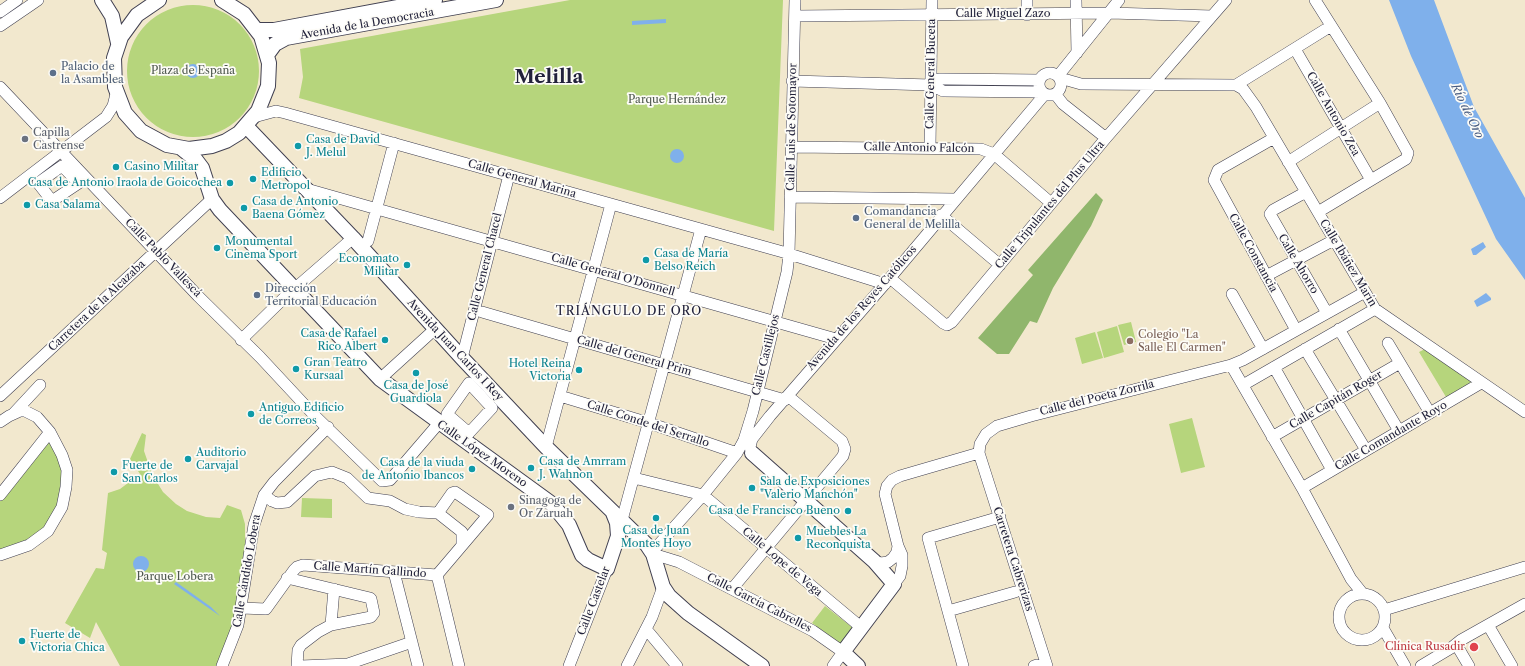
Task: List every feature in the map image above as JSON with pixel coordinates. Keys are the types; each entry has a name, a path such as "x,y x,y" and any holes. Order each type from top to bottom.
{"main road":[{"path":"102,0 112,16 118,43"},
{"path":"146,0 159,0"},
{"path":"159,0 137,15 128,25 118,43 113,65 116,94 130,119 141,131 153,139 167,145 181,148 204,148 219,144 233,137 250,122 264,99 268,86 268,54 257,30 243,7 222,0"},
{"name":"Avenida de la Democracia","path":"257,30 274,30 428,5 496,0"},
{"name":"Avenida de la Democracia","path":"268,54 275,44 286,38 428,5"},
{"name":"Avenida Juan Carlos I Rey","path":"250,122 262,143 353,238 462,358 546,447 636,534 653,553"},
{"path":"181,148 193,157 202,168 212,199"},
{"name":"Calle López Moreno","path":"212,199 380,379 552,504 569,525 582,555 588,560 607,569"},
{"path":"752,452 874,561 894,584 843,652"},
{"name":"Calle Castelar","path":"607,569 618,536 617,516"},
{"path":"618,536 626,532 636,534"},
{"path":"653,553 663,586 669,596 682,608 762,666"},
{"name":"Calle García Cabrelles","path":"843,652 858,666"}],"street":[{"path":"0,12 17,0"},
{"path":"0,26 38,0"},
{"name":"Calle Luis de Sotomayor","path":"789,254 795,0"},
{"name":"Calle General Buceta","path":"930,148 932,0"},
{"path":"1027,0 1027,14"},
{"path":"1076,0 1075,56 1071,73 1073,78 1081,84"},
{"path":"1059,77 1119,0"},
{"name":"Calle Tripulantes del Plus Ultra","path":"888,281 943,323 947,325 952,322 1106,138 1226,0"},
{"path":"1315,0 1380,103 1408,153 1406,160 1318,212"},
{"name":"Calle Miguel Zazo","path":"795,16 1110,13 1212,16"},
{"path":"931,85 938,79 1040,80 1047,74 1053,73 1059,77 1081,84 1236,85 1331,26"},
{"name":"Calle Antonio Zea","path":"1295,49 1371,180"},
{"path":"1051,93 1062,84 1059,77"},
{"path":"1040,80 1039,88 1051,93 1106,138"},
{"path":"792,81 931,85 943,91 1051,93 1081,84"},
{"name":"Calle Ibáñez Marín","path":"1236,85 1248,95 1375,309 1525,412"},
{"name":"Calle Pablo Vallescá","path":"0,87 60,152 241,340 260,357 384,482 390,480 438,422"},
{"name":"Avenida de los Reyes Católicos","path":"752,452 750,447 752,439 786,398 888,281 994,154 1051,93"},
{"path":"0,198 52,166 60,152 101,122 113,106 116,94"},
{"path":"1288,162 1380,103"},
{"name":"Calle General Marina","path":"250,122 276,111 888,281"},
{"path":"101,122 115,118 130,119"},
{"name":"Calle Constancia","path":"1274,138 1218,170 1215,175 1215,184 1296,330"},
{"path":"368,241 377,202 394,143"},
{"name":"Calle Antonio Falcón","path":"791,147 981,149 994,154 1051,203"},
{"name":"Calle General Chacel","path":"462,358 491,240 509,175"},
{"name":"Calle General O'Donnell","path":"303,187 377,202 391,212 836,339"},
{"name":"Calle Ahorro","path":"1306,192 1273,210 1270,214 1327,313"},
{"path":"790,197 955,199"},
{"name":"Carretera de la Alcazaba","path":"0,396 212,199"},
{"path":"546,447 611,204"},
{"path":"941,216 1000,265"},
{"path":"617,516 634,478 701,229"},
{"path":"241,340 295,288 353,238"},
{"path":"1266,276 1334,240"},
{"name":"Calle Castillejos","path":"737,453 746,432 757,392 775,322 789,254"},
{"name":"Calle del Poeta Zorrila","path":"979,453 980,444 986,434 997,426 1068,405 1231,365 1263,349 1365,292"},
{"path":"1232,294 1263,349"},
{"path":"1243,385 1375,309"},
{"name":"Calle del General Prim","path":"482,312 757,392 786,398"},
{"path":"380,379 435,329"},
{"path":"1339,329 1399,431"},
{"path":"1388,343 1430,413"},
{"path":"1305,349 1366,450"},
{"name":"Calle Capitán Roger","path":"1272,437 1400,363"},
{"path":"1231,365 1302,488 1351,579 1363,594"},
{"path":"1274,367 1332,470"},
{"name":"Calle Comandante Royo","path":"1302,488 1481,383"},
{"path":"0,422 14,413 40,385"},
{"name":"Calle Conde del Serrallo","path":"560,396 649,423 737,453"},
{"path":"732,589 843,456 845,449 842,442 786,398"},
{"path":"0,554 29,545 44,536 60,511 66,487 67,470 62,455 50,432 45,425 31,413 26,411 14,413"},
{"name":"Calle Cándido Lobera","path":"222,666 236,632 242,608 254,525 264,495 274,482 328,427"},
{"path":"0,494 50,432"},
{"path":"653,553 737,453"},
{"path":"894,584 900,576 902,555 898,546 886,494 887,486 892,480 900,476 979,453"},
{"name":"Carretera Cabrerizas","path":"979,453 1000,517 1039,666"},
{"path":"264,495 277,503 287,502 315,476 332,472 347,478 368,498 390,501 405,509 419,512 438,513 462,532 462,545"},
{"path":"634,478 703,495"},
{"path":"438,513 452,493 455,492 488,515 437,575 459,666"},
{"name":"Calle Lope de Vega","path":"703,495 862,628"},
{"path":"963,666 928,538 1000,517"},
{"path":"874,561 881,563 888,562 893,558 898,546"},
{"name":"Calle García Cabrelles","path":"653,553 679,562 813,631 843,652"},
{"name":"Calle Martín Gallindo","path":"287,578 297,567 303,565 437,575"},
{"path":"1384,610 1525,567"},
{"name":"Calle Castelar","path":"569,666 607,569"},
{"path":"394,572 418,666"},
{"path":"242,608 266,609 287,578 371,599 374,615 371,617 331,625 301,644 298,650 297,666"},
{"path":"1349,598 1363,594 1376,598 1384,610 1386,619 1383,628 1375,637 1361,641 1353,639 1342,630 1338,616 1340,609 1349,598 1351,579"},
{"path":"627,666 646,629 663,586"},
{"path":"331,625 334,589"},
{"path":"948,611 1015,592"},
{"path":"1421,666 1488,625 1524,607"},
{"path":"1488,625 1512,666"},
{"path":"1383,628 1405,666"},
{"path":"646,629 677,666"},
{"path":"1375,637 1398,654"},
{"path":"301,666 349,665 412,642"},
{"path":"1456,644 1469,666"},
{"path":"833,666 843,652"}],"green space":[{"name":"Parque Hernández","path":"570,0 783,0 774,231 299,98 303,77 300,49"},
{"name":"Plaza de España","path":"199,5 218,10 230,16 240,24 248,34 254,46 258,58 258,84 254,96 248,108 240,118 230,126 218,132 206,136 187,137 168,132 156,126 146,118 138,108 132,96 128,84 127,65 132,46 138,34 146,24 156,16 168,10 180,6"},
{"path":"1096,193 1103,200 1091,226 1053,288 1037,323 1030,321 1009,354 997,354 978,338 1033,275 1028,270"},
{"path":"1131,322 1136,342 1124,345 1118,325"},
{"path":"1117,326 1124,352 1104,358 1097,332"},
{"path":"1095,332 1103,358 1082,364 1075,338"},
{"path":"1425,349 1472,382 1446,397 1419,352"},
{"path":"1192,418 1205,467 1181,473 1169,424"},
{"path":"50,432 66,479 48,531 0,555 0,495"},
{"name":"Parque Lobera","path":"142,433 146,435 144,451 152,474 163,492 176,504 187,511 206,517 220,518 227,505 241,510 245,524 245,552 232,626 217,666 120,666 96,622 90,638 65,623 96,568 104,569 107,553 102,550 108,493 120,489 140,474 130,459"},
{"path":"302,498 332,499 332,518 301,517"},
{"path":"825,606 853,628 841,644 812,623"}],"water":[{"name":"Río de Oro","path":"1389,0 1434,0 1474,107 1525,198 1525,280 1496,239 1411,56"},
{"path":"666,19 666,23 632,25 632,21"},
{"path":"190,64 196,64 200,68 200,74 196,78 190,78 186,74 186,68"},
{"path":"674,149 680,149 684,153 684,159 680,163 674,163 670,159 670,153"},
{"path":"1483,242 1486,247 1476,255 1473,255 1471,249"},
{"path":"1486,293 1491,300 1477,307 1474,301"},
{"path":"141,556 147,558 149,564 147,570 141,572 135,570 133,564 135,558"},
{"path":"176,582 211,607 220,616 174,584"}],"place":[{"name":"Palacio de la Asamblea","path":"53,73"},
{"name":"Capilla Castrense","path":"25,139"},
{"name":"Casa de David J. Melul","path":"298,146"},
{"name":"Casino Militar","path":"116,167"},
{"name":"Edificio Metropol","path":"253,179"},
{"name":"Casa de Antonio Iraola de Goicochea","path":"230,183"},
{"name":"Casa Salama","path":"27,205"},
{"name":"Casa de Antonio Baena Gómez","path":"244,208"},
{"name":"Comandancia General de Melilla","path":"856,218"},
{"name":"Monumental Cinema Sport","path":"217,248"},
{"name":"Casa de María Belso Reich","path":"646,260"},
{"name":"Economato Militar","path":"407,265"},
{"name":"Dirección Territorial Educación","path":"257,295"},
{"name":"Casa de Rafael Rico Albert","path":"385,340"},
{"name":"Colegio \"La Salle El Carmen\"","path":"1130,341"},
{"name":"Gran Teatro Kursaal","path":"296,369"},
{"name":"Hotel Reina Victoria","path":"579,370"},
{"name":"Casa de José Guardiola","path":"416,373"},
{"name":"Antiguo Edificio de Correos","path":"251,414"},
{"name":"Auditorio Carvajal","path":"188,459"},
{"name":"Casa de Amrram J. Wahnon","path":"531,468"},
{"name":"Casa de la viuda de Antonio Ibancos","path":"472,469"},
{"name":"Fuerte de San Carlos","path":"114,472"},
{"name":"Sala de Exposiciones \"Valerio Manchón\"","path":"752,488"},
{"name":"Sinagoga de Or Zaruah","path":"511,507"},
{"name":"Casa de Francisco Bueno","path":"848,511"},
{"name":"Casa de Juan Montes Hoyo","path":"656,518"},
{"name":"Muebles La Reconquista","path":"798,538"},
{"name":"Fuerte de Victoria Chica","path":"22,641"},
{"name":"Clínica Rusadir","path":"1474,647"}],"district":[{"name":"Melilla","path":"549,78"},
{"name":"TRIÁNGULO DE ORO","path":"629,312"}]}
